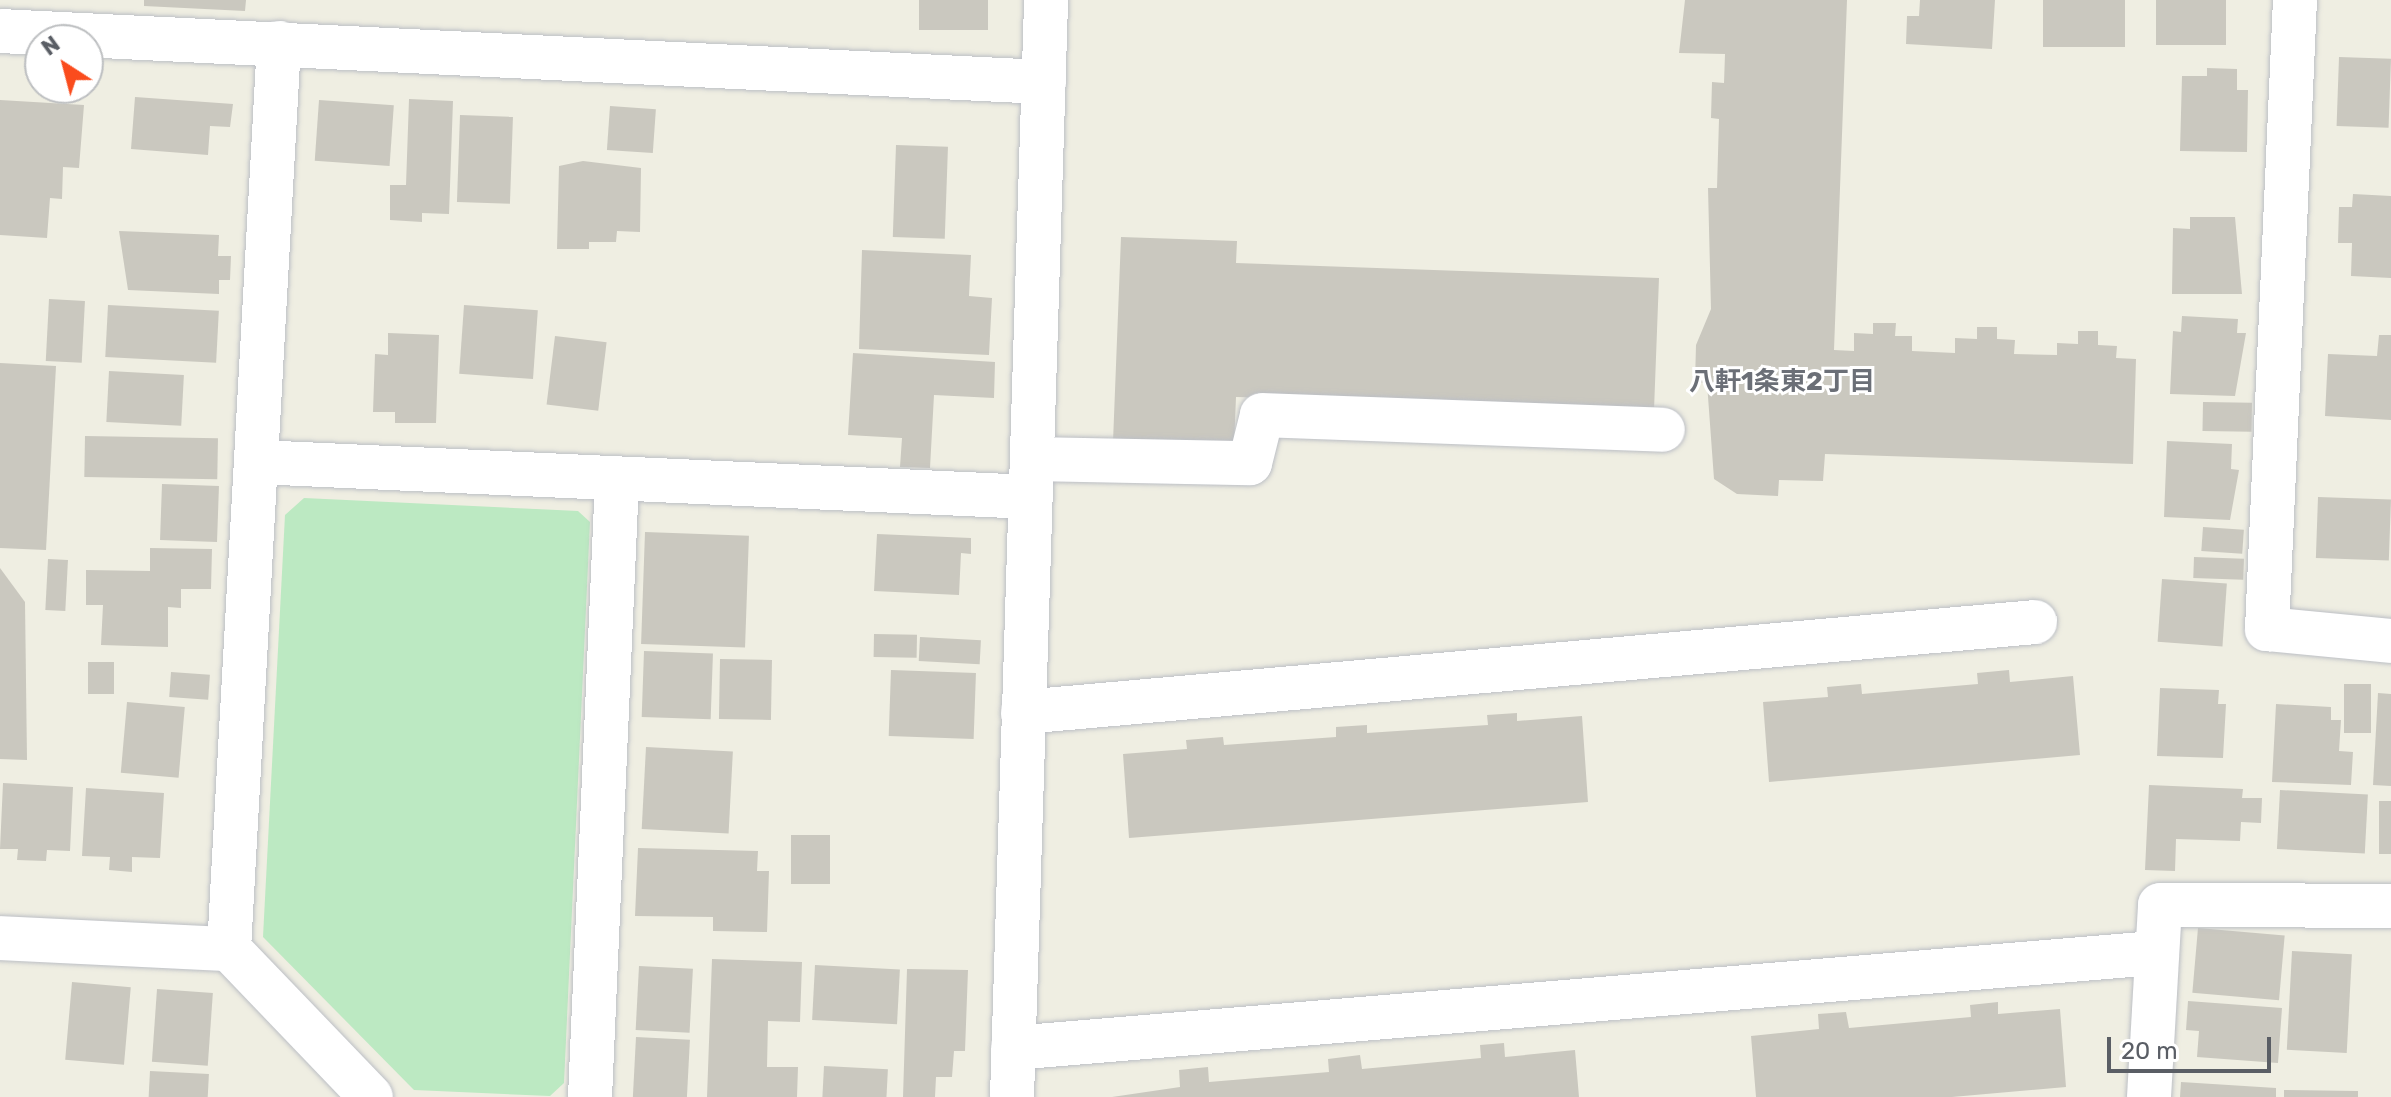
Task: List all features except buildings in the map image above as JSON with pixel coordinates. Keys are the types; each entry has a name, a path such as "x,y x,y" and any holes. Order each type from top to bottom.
{"street":[{"path":"1012,1097 1046,0"},
{"path":"2295,0 2267,629 2391,641"},
{"path":"0,31 91,17 279,43 1044,82"},
{"path":"229,949 279,43"},
{"path":"257,462 617,481 1031,478 1250,463 1262,415 1663,430"},
{"path":"590,1097 617,481"},
{"path":"1023,712 2035,622"},
{"path":"2149,1097 2154,953 2160,905 2391,906"},
{"path":"0,938 229,949 371,1097"},
{"path":"1013,1048 2154,953"}],"green space":[{"path":"304,498 578,511 590,522 564,1083 550,1096 414,1090 263,937 285,515"}],"district":[{"name":"八軒1条東2丁目","path":"1782,382"}]}
